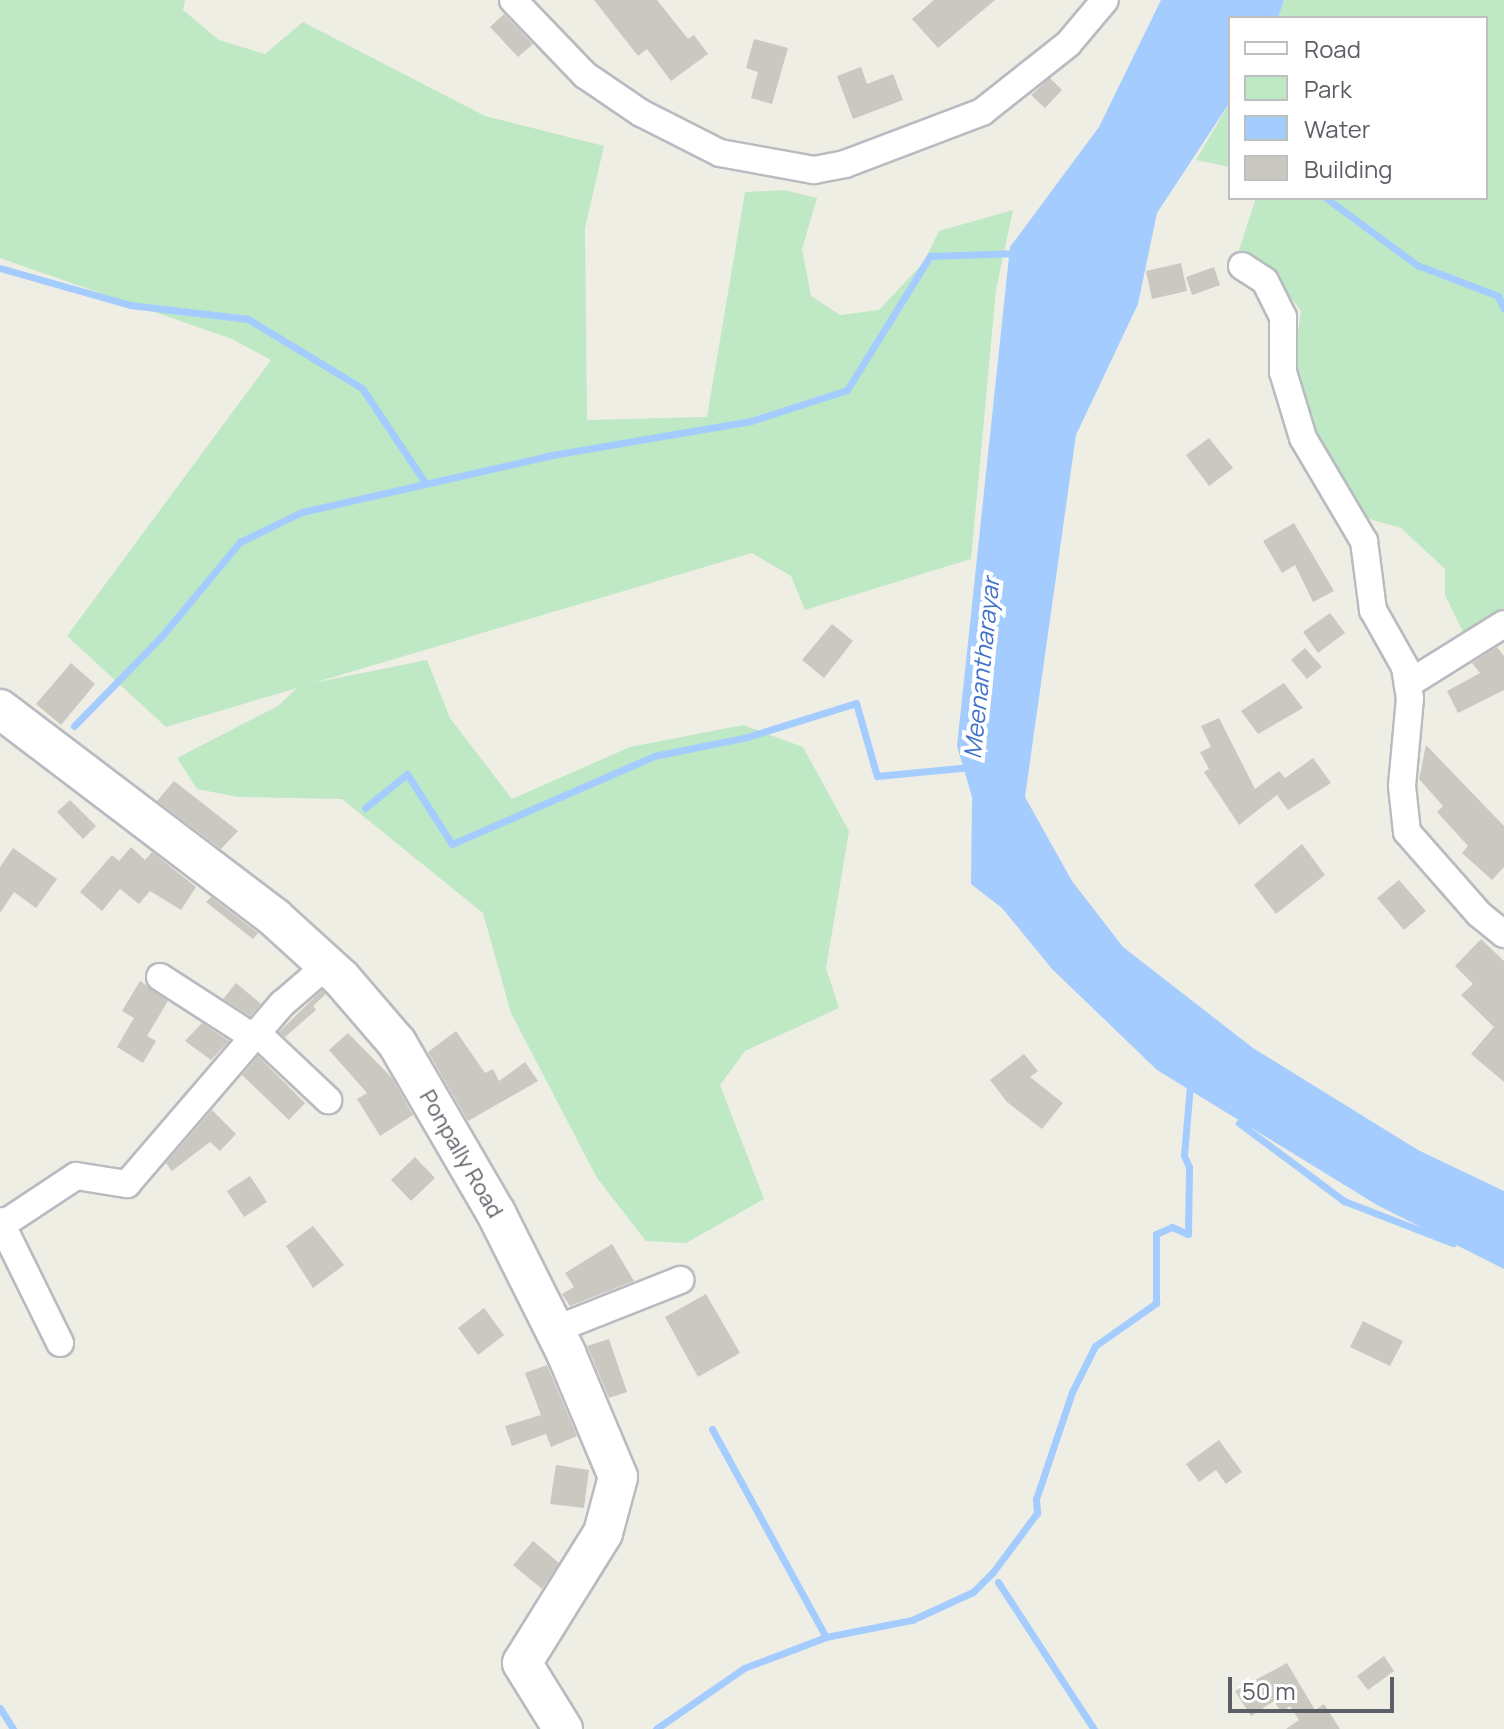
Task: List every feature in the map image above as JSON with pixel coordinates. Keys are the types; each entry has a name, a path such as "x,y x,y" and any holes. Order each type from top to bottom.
{"main road":[{"name":"Ponpally Road","path":"0,709 262,908 327,965 397,1043 496,1213 554,1330 618,1477 603,1533 522,1663 563,1729"}],"street":[{"path":"513,0 585,75 641,113 720,153 814,170 845,164 982,112 1068,44 1105,0"},
{"path":"1242,266 1265,281 1283,317 1283,372 1303,438 1364,541 1373,610 1405,667 1408,684 1402,786 1407,832 1479,914 1504,934"},
{"path":"1408,684 1504,624"},
{"path":"60,1343 1,1223 76,1176 127,1184 255,1035 327,965"},
{"path":"160,977 255,1035 328,1100"},
{"path":"554,1330 680,1280"}],"green space":[{"path":"0,0 185,0 183,10 219,40 265,54 303,22 485,116 604,146 585,228 587,420 707,417 745,192 784,190 817,198 802,249 811,296 840,315 879,310 924,262 939,231 1013,210 996,290 971,559 805,610 791,576 752,553 313,683 427,660 450,718 512,799 630,747 743,725 803,747 849,831 826,968 839,1008 745,1051 720,1085 764,1199 686,1243 646,1241 597,1178 511,1013 483,913 342,799 238,797 197,789 177,758 278,706 297,688 166,727 67,636 271,360 232,339 0,258"},
{"path":"1284,0 1504,0 1504,607 1463,632 1445,595 1445,569 1401,528 1356,515 1318,450 1293,370 1301,311 1271,272 1238,253 1255,200 1488,200 1488,16 1279,16"},
{"path":"1228,105 1228,167 1196,160"}],"water":[{"path":"1161,0 1284,0 1279,16 1228,16 1228,105 1157,213 1138,304 1076,435 1025,797 1072,881 1123,947 1253,1048 1418,1150 1504,1191 1504,1269 1377,1205 1157,1070 1052,969 1002,908 971,884 972,797 957,746 1010,247 1099,127"}],"building":[{"path":"594,0 657,0 688,39 694,35 708,54 671,81 647,49 638,56"},
{"path":"934,0 995,0 938,48 912,19"},
{"path":"504,14 533,44 518,57 490,27"},
{"path":"754,39 788,48 772,104 751,98 758,72 746,68"},
{"path":"861,67 867,84 893,74 903,100 853,119 837,76"},
{"path":"1050,78 1062,90 1045,108 1031,95"},
{"path":"1181,263 1187,291 1152,299 1146,271"},
{"path":"1214,267 1220,285 1192,295 1186,277"},
{"path":"1209,438 1233,468 1209,486 1186,455"},
{"path":"1294,523 1334,591 1313,602 1295,565 1282,573 1263,541"},
{"path":"1330,613 1345,633 1318,653 1303,632"},
{"path":"832,624 853,641 824,678 802,660"},
{"path":"1497,647 1504,656 1504,690 1458,713 1447,691 1480,673 1472,663"},
{"path":"1305,648 1322,667 1307,679 1291,660"},
{"path":"71,663 95,684 61,725 36,704"},
{"path":"1284,683 1303,708 1258,734 1241,711"},
{"path":"1219,718 1255,789 1279,771 1285,778 1313,758 1331,783 1288,810 1277,795 1239,825 1204,772 1209,769 1200,752 1211,747 1201,726"},
{"path":"1426,745 1504,826 1504,867 1492,880 1462,853 1468,846 1437,812 1443,806 1419,779"},
{"path":"174,781 238,831 221,849 157,801"},
{"path":"70,800 96,826 83,839 57,812"},
{"path":"1302,844 1325,875 1276,914 1254,885"},
{"path":"131,847 145,860 152,852 196,887 181,910 150,891 139,904 120,889 102,911 80,892 112,855 119,861"},
{"path":"13,848 57,879 36,908 14,892 0,913 0,867"},
{"path":"1399,880 1426,911 1404,930 1377,898"},
{"path":"211,897 258,933 253,939 206,902"},
{"path":"1481,939 1504,961 1504,1082 1471,1054 1494,1027 1461,995 1473,984 1455,966"},
{"path":"140,981 168,1001 147,1036 156,1041 143,1063 117,1047 134,1018 122,1011"},
{"path":"236,983 261,1004 250,1016 223,999"},
{"path":"322,990 326,994 313,1006 316,1010 285,1037 279,1032"},
{"path":"202,1023 229,1041 211,1060 185,1041"},
{"path":"456,1031 485,1073 493,1069 499,1081 525,1062 538,1081 468,1121 428,1052"},
{"path":"348,1033 392,1078 413,1115 380,1136 357,1099 367,1093 329,1050"},
{"path":"1024,1054 1038,1071 1030,1077 1063,1103 1042,1129 1007,1102 990,1080"},
{"path":"258,1056 305,1103 289,1120 242,1075"},
{"path":"212,1110 236,1134 220,1151 210,1142 172,1171 166,1163"},
{"path":"415,1157 435,1178 411,1201 391,1180"},
{"path":"250,1176 267,1202 244,1217 227,1191"},
{"path":"313,1226 344,1265 313,1288 286,1246"},
{"path":"612,1244 634,1281 570,1306 562,1294 574,1287 565,1273"},
{"path":"706,1294 740,1353 698,1377 665,1317"},
{"path":"484,1308 504,1335 478,1355 458,1328"},
{"path":"1363,1321 1403,1341 1390,1366 1350,1347"},
{"path":"609,1339 627,1392 609,1398 587,1346"},
{"path":"547,1365 577,1436 551,1447 546,1434 512,1446 505,1426 541,1415 525,1373"},
{"path":"1219,1440 1242,1472 1226,1484 1216,1470 1199,1482 1186,1464"},
{"path":"556,1465 589,1470 584,1508 550,1504"},
{"path":"533,1541 559,1563 542,1589 513,1565"},
{"path":"1384,1656 1394,1671 1368,1690 1357,1676"},
{"path":"1287,1663 1315,1710 1324,1704 1340,1729 1286,1729 1299,1720 1290,1706 1281,1712 1274,1701 1251,1716 1235,1691"}],"waterway":[{"path":"1329,200 1417,265 1498,296 1504,309"},
{"path":"74,726 161,637 240,542 302,512 552,455 751,421 847,390 930,256 1018,253"},
{"path":"0,268 130,305 248,319 362,388 426,484"},
{"path":"365,808 407,774 452,844 654,756 747,737 856,703 877,776 971,767"},
{"path":"656,1729 744,1668 826,1637 912,1620 973,1592 993,1572 1037,1513 1036,1499 1072,1392 1095,1346 1156,1303 1156,1234 1172,1227 1188,1234 1189,1167 1184,1155 1190,1085"},
{"name":"Meenantharayar","path":"1239,1123 1344,1201 1453,1243"},
{"path":"712,1429 826,1637"},
{"path":"998,1582 1094,1729"},
{"path":"0,1708 13,1729"}]}
